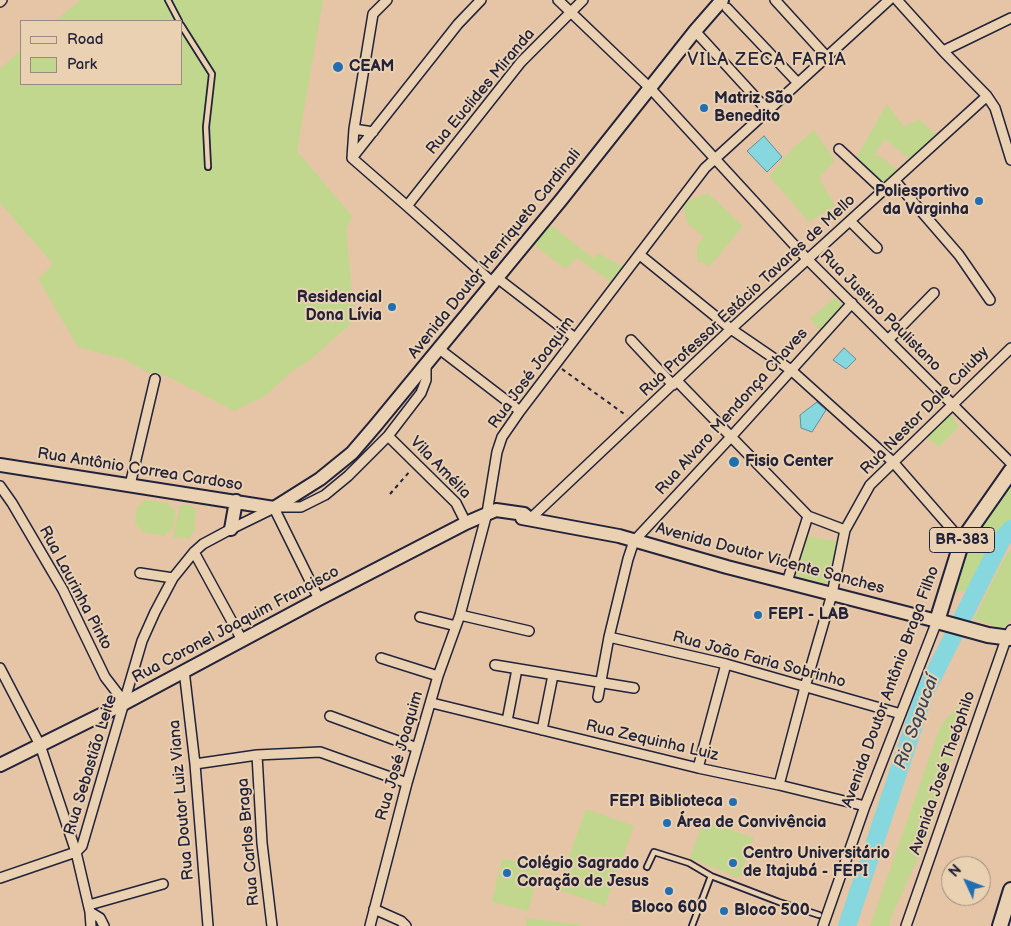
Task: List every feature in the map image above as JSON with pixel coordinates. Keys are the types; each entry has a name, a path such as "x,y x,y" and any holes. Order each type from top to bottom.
{"main road":[{"name":"Avenida Doutor Henriqueto Cardinali","path":"275,507 320,479 352,453 560,200 695,31 725,4"},
{"name":"Rua Antônio Correa Cardoso","path":"0,465 275,507"},
{"name":"Avenida Doutor Antônio Braga Filho","path":"939,622 962,541 1011,471"},
{"path":"231,529 236,501"},
{"name":"Avenida Doutor Vicente Sanches","path":"487,513 496,510 524,514 530,519 619,536 727,567 1005,638"},
{"name":"Rua Coronel Joaquim Francisco","path":"0,765 125,703 319,599 487,513"},
{"path":"1000,926 1011,890"}],"street":[{"path":"352,158 354,129 373,14 387,0"},
{"path":"352,158 458,24 481,0"},
{"name":"Rua Justino Paulistano","path":"558,0 650,88 808,260 1011,463"},
{"name":"Rua Euclides Miranda","path":"407,206 521,62 583,0"},
{"path":"775,0 826,57"},
{"name":"Rua José Joaquim","path":"370,926 407,783 432,703 438,676 460,615 487,513 496,452 502,437 574,338 640,255 705,168 889,0"},
{"path":"897,0 987,96 995,108 1011,160"},
{"path":"725,4 798,83"},
{"path":"943,51 1011,18"},
{"path":"695,31 768,111"},
{"name":"Rua Professor Estácio Tavares de Mello","path":"530,519 731,329 851,222 987,96"},
{"path":"354,129 373,132"},
{"path":"839,149 884,191"},
{"path":"352,158 494,280 574,338"},
{"path":"894,181 959,256 990,300"},
{"path":"851,222 877,248"},
{"path":"640,255 731,329 791,370 893,462 962,541"},
{"path":"888,340 934,293"},
{"name":"Rua Alvaro Mendonça Chaves","path":"634,541 852,303"},
{"path":"631,340 808,516 845,530"},
{"path":"438,348 520,411"},
{"name":"Rua Nestor Dale Caiuby","path":"779,785 832,594 845,530 870,485 1011,348"},
{"path":"319,599 275,507 301,507 325,495 348,476 388,436 421,393 426,380 426,363"},
{"path":"130,485 155,379"},
{"name":"Vila Amélia","path":"388,436 456,503 466,523"},
{"name":"Rua Laurinha Pinto","path":"0,486 63,590 105,677 125,703"},
{"name":"Rua Sebastião Leite","path":"76,852 83,843 142,641 173,578 203,544 275,507"},
{"path":"787,582 808,516"},
{"path":"598,697 628,559 634,541"},
{"path":"194,552 242,640"},
{"path":"140,573 173,578"},
{"path":"460,615 529,631"},
{"path":"420,618 456,626"},
{"name":"Avenida Doutor Antônio Braga Filho","path":"823,926 865,806 939,622"},
{"name":"Rua João Faria Sobrinho","path":"610,638 726,664 901,714"},
{"name":"Avenida José Theóphilo","path":"906,926 1005,638"},
{"path":"381,658 438,676"},
{"path":"698,768 726,664"},
{"path":"495,665 634,688"},
{"path":"0,668 40,745 76,852 89,908 91,926"},
{"path":"507,721 518,669"},
{"name":"Rua Doutor Luiz Viana","path":"184,670 195,764 208,926"},
{"path":"542,730 553,675"},
{"name":"Rua Zequinha Luiz","path":"432,703 698,768 865,806"},
{"path":"330,716 418,748"},
{"path":"195,764 257,755 320,752 407,783"},
{"name":"Rua Carlos Braga","path":"257,755 262,843 272,926"},
{"path":"0,878 76,852"},
{"path":"89,908 163,884"},
{"path":"89,908 100,918 104,926"},
{"path":"374,909 401,921 406,926"}],"lane":[{"path":"168,0 179,20"},
{"path":"182,27 212,74 206,127 208,168"},
{"path":"647,867 654,852 688,863 711,876 779,902 819,915"},
{"path":"692,926 711,876"}],"path":[{"path":"556,365 634,421"}],"green space":[{"path":"80,0 323,0 297,151 352,216 346,230 355,320 310,360 291,372 265,396 234,411 167,376 149,373 126,360 78,347 38,279 53,264 0,203 0,69 20,51 20,85 182,85 182,20 56,20"},
{"path":"887,104 904,127 919,119 938,137 912,161 885,139 875,155 883,158 899,172 884,185 856,158"},
{"path":"814,130 835,160 819,178 835,206 809,222 769,176 793,148"},
{"path":"708,193 743,226 710,266 697,261 697,245 704,237 687,223 683,203"},
{"path":"551,225 593,258 598,253 625,268 612,283 577,258 565,269 533,244"},
{"path":"835,297 843,307 821,331 810,319"},
{"path":"950,412 959,427 939,447 925,437"},
{"path":"1011,478 1011,523 998,536 970,590 951,592 981,520"},
{"path":"145,500 168,503 176,512 173,527 165,536 143,532 135,524 137,507"},
{"path":"180,505 190,505 196,510 194,532 189,538 173,538"},
{"path":"808,536 840,542 828,584 796,576"},
{"path":"1011,550 1011,620 1003,629 974,619 1004,558"},
{"path":"974,686 928,836 892,915 889,926 870,926 940,727"},
{"path":"586,809 634,826 605,906 557,889"},
{"path":"704,820 754,838 739,878 690,858"},
{"path":"502,859 541,864 528,911 492,902"},
{"path":"526,918 582,925 526,926"}],"water":[{"path":"764,136 782,157 767,172 747,151"},
{"path":"844,348 856,359 846,369 833,360"},
{"path":"817,402 826,410 812,432 801,428 800,415"}],"waterway":[{"name":"Rio Sapucaí","path":"847,926 925,692 1002,539 1011,529"}],"place":[{"name":"CEAM","path":"338,67"},
{"name":"Matriz São Benedito","path":"704,108"},
{"name":"Poliesportivo da Varginha","path":"979,201"},
{"name":"Residencial Dona Lívia","path":"392,307"},
{"name":"Fisio Center","path":"734,462"},
{"name":"FEPI - LAB","path":"758,615"},
{"name":"FEPI Biblioteca","path":"733,802"},
{"name":"Área de Convivência","path":"667,823"},
{"name":"Centro Universitário de Itajubá - FEPI","path":"733,863"},
{"name":"Colégio Sagrado Coração de Jesus","path":"507,873"},
{"name":"Bloco 600","path":"669,891"},
{"name":"Bloco 500","path":"724,911"}],"district":[{"name":"VILA ZECA FARIA","path":"767,60"}]}
